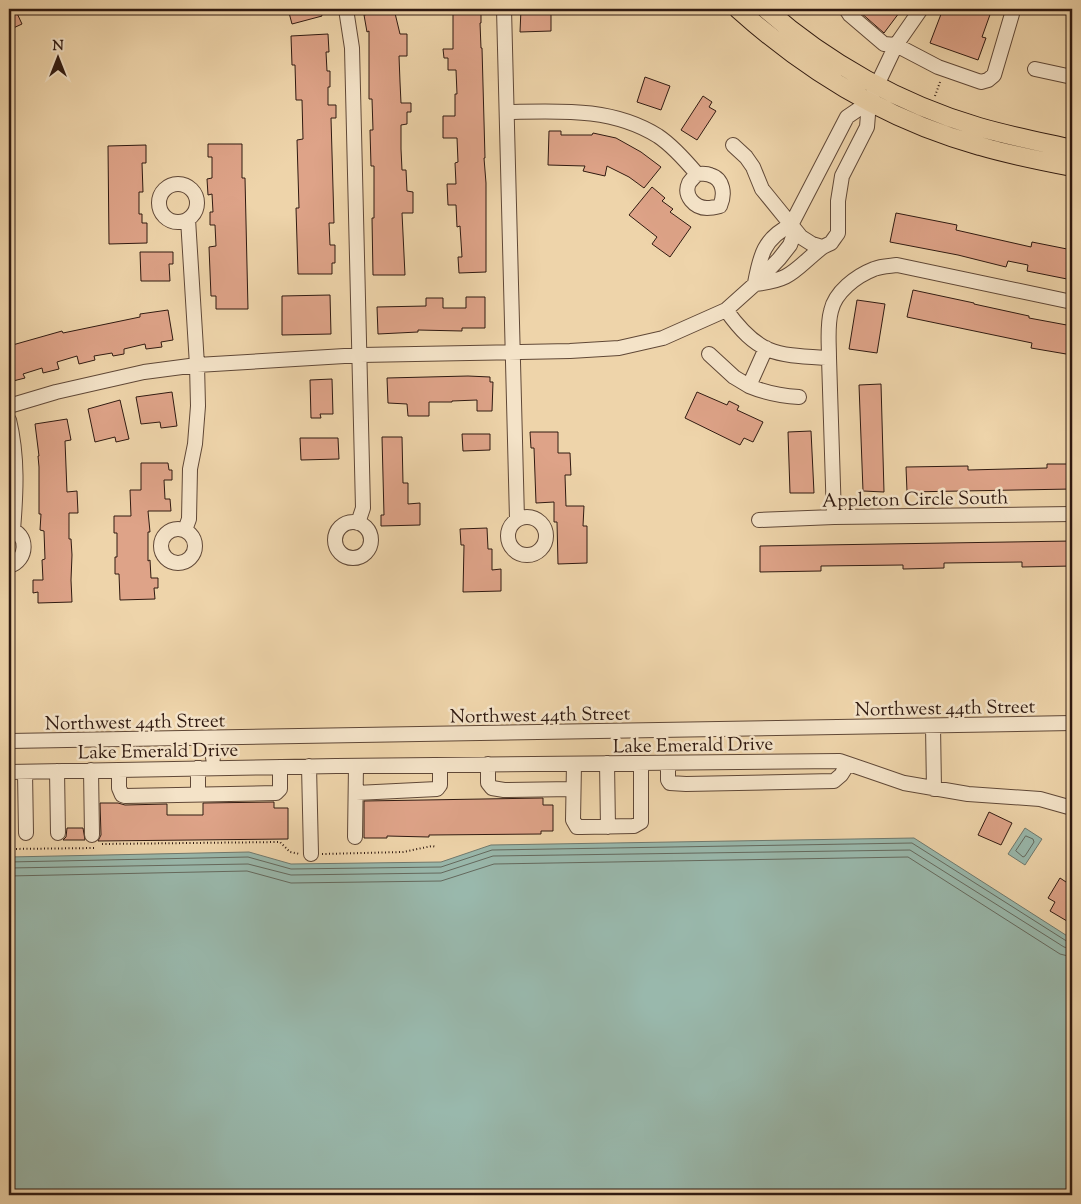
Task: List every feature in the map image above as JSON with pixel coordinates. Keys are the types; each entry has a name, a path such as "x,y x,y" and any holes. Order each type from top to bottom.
{"main road":[{"path":"738,9 781,46 814,70 869,102 910,121 961,140 998,151 1072,167"},
{"path":"766,9 822,52 877,86 933,111 978,126 1072,149"}],"street":[{"path":"346,9 352,48 360,355 363,508 358,522"},
{"path":"504,9 517,519"},
{"path":"846,9 850,15 884,44 896,45 938,67 981,82 988,80 994,75 1012,14 1010,9"},
{"path":"755,284 771,282 796,271 822,247 831,242 838,233 838,201 842,176 868,127 869,102 896,45 921,9"},
{"path":"1035,69 1072,78"},
{"path":"9,406 56,392 144,372 196,365 360,355 570,351 619,348 663,338 726,310 779,259 790,245 793,237 791,225 846,117 869,102"},
{"path":"507,112 582,112 601,114 626,121 658,136 685,160 697,174"},
{"path":"733,145 746,157 753,167 762,189 770,201 779,208 801,237 812,244 822,247"},
{"path":"185,530 188,519 190,469 198,406 188,219"},
{"path":"834,517 829,322 831,309 840,292 854,280 875,268 897,265 1072,302"},
{"path":"726,310 739,328 752,340 772,352 793,356 830,358"},
{"path":"749,386 766,348"},
{"path":"709,354 734,377 749,386 773,394 799,398"},
{"path":"9,420 15,454 17,490 11,529 22,538 24,551 18,562 9,566"},
{"name":"Appleton Circle South","path":"759,520 834,517 1072,514"},
{"name":"Northwest 44th Street","path":"9,741 1072,723"},
{"path":"933,726 934,789"},
{"path":"213,738 213,758"},
{"name":"Lake Emerald Drive","path":"9,772 309,766 840,761 904,783 968,794 1040,799 1072,808"},
{"path":"607,763 608,827"},
{"path":"574,764 574,824 577,827 608,827 634,826 641,822 641,763"},
{"path":"668,763 668,780 670,783 686,784 834,781 841,775 848,764"},
{"path":"488,764 488,783 492,788 504,790 574,789"},
{"path":"356,793 437,790 440,785 440,765"},
{"path":"309,766 311,854"},
{"path":"355,837 356,766"},
{"path":"118,770 120,792 126,796 276,793 280,789 280,767"},
{"path":"198,768 198,794"},
{"path":"91,770 92,835"},
{"path":"57,771 58,833"},
{"path":"25,772 26,833"}],"path":[{"path":"935,96 943,75"},
{"path":"9,849 94,849 99,844 280,842 290,852 311,854 403,852 432,846 436,847"}],"water":[{"path":"1025,828 1042,839 1025,865 1008,854"},
{"path":"914,838 1072,939 1072,1195 9,1195 9,857 249,852 291,864 441,862 491,845"}],"building":[{"path":"9,9 15,9 22,24 9,30"},
{"path":"288,9 320,9 322,16 292,24"},
{"path":"394,9 400,34 407,34 407,56 399,56 401,103 411,103 411,112 407,112 407,124 401,125 401,149 402,170 406,170 407,191 413,192 413,213 402,213 405,275 373,275 372,218 374,218 374,166 371,166 370,130 373,130 372,99 369,99 369,31 367,32 364,15"},
{"path":"453,9 481,9 486,183 486,272 459,273 458,257 462,257 460,226 457,227 456,205 448,205 447,184 456,184 455,163 458,162 457,138 443,138 443,116 455,116 455,94 457,94 456,70 448,70 448,58 444,58 443,49 453,49"},
{"path":"521,9 551,9 551,31 520,32"},
{"path":"862,9 902,9 884,33 860,12"},
{"path":"943,9 992,9 982,37 986,38 978,60 930,43"},
{"path":"328,34 329,52 326,52 327,71 330,71 330,87 328,87 328,105 336,105 336,118 331,118 334,223 329,223 330,245 335,245 335,263 332,263 332,274 298,274 296,208 299,208 297,140 303,139 302,100 296,100 295,65 292,65 291,36"},
{"path":"645,77 670,86 661,110 637,102"},
{"path":"703,96 712,102 709,107 716,111 697,140 681,130"},
{"path":"549,131 561,131 561,135 592,135 593,133 616,138 641,152 661,167 644,188 629,177 607,166 605,176 583,171 585,166 548,165"},
{"path":"208,144 242,144 242,178 245,178 248,309 216,309 216,296 211,296 209,247 216,246 215,225 210,225 210,212 213,212 212,194 208,195 207,179 212,178 212,157 208,157"},
{"path":"146,145 146,163 142,163 143,192 139,192 139,214 142,214 142,223 147,223 147,243 109,244 108,146"},
{"path":"652,187 665,198 662,201 673,209 670,212 691,227 670,257 652,244 657,237 629,215"},
{"path":"896,213 957,225 956,230 1031,247 1032,242 1072,250 1072,280 1027,271 1028,265 1008,261 1006,267 958,255 890,242"},
{"path":"140,252 173,252 173,264 169,264 170,281 141,281"},
{"path":"913,290 1029,316 1029,318 1072,326 1072,355 1031,348 1032,343 907,317"},
{"path":"330,295 331,334 282,335 282,296"},
{"path":"466,297 485,297 485,328 462,328 462,331 418,330 418,332 378,334 377,307 426,306 426,298 443,298 443,308 466,308"},
{"path":"857,300 885,304 877,353 849,349"},
{"path":"168,310 173,340 161,342 162,347 146,349 145,344 124,349 124,354 113,356 112,353 94,356 95,360 79,364 77,356 57,362 59,369 43,373 42,368 23,374 25,378 9,382 9,346 62,331 63,333 140,317 140,314"},
{"path":"490,377 490,382 493,382 492,411 477,411 477,400 429,402 429,416 408,416 407,404 388,403 387,378"},
{"path":"332,379 333,414 320,414 321,418 311,418 310,380"},
{"path":"881,384 884,492 863,491 859,385"},
{"path":"172,392 177,426 161,428 160,422 141,424 136,397"},
{"path":"697,392 727,405 729,401 739,406 737,410 763,422 753,442 744,438 740,445 685,418"},
{"path":"120,400 129,439 116,442 115,437 95,442 88,409"},
{"path":"67,419 71,440 65,441 67,492 77,491 78,513 69,513 69,539 71,539 72,555 72,602 38,603 38,592 33,593 33,580 43,580 42,560 45,559 44,531 40,530 39,456 35,424"},
{"path":"811,431 814,493 790,493 788,432"},
{"path":"530,432 558,432 558,453 570,453 571,475 565,475 566,506 584,506 583,526 587,526 587,563 558,564 557,522 554,522 554,502 536,503 534,448 531,448"},
{"path":"462,434 490,434 490,450 463,451"},
{"path":"382,437 402,437 403,483 408,483 408,504 420,503 420,525 381,526 381,515 384,515"},
{"path":"300,438 338,438 339,459 301,460"},
{"path":"141,463 168,463 169,470 172,470 172,480 164,480 165,499 170,499 171,511 148,511 150,532 148,532 148,561 150,560 151,578 158,578 158,588 154,588 155,599 120,600 119,574 115,574 117,533 114,533 114,516 131,516 130,490 141,490"},
{"path":"1047,464 1072,464 1072,489 907,492 906,467 968,466 968,470 1047,468"},
{"path":"487,528 488,549 492,549 492,570 501,569 501,591 463,592 464,545 461,545 460,529"},
{"path":"1072,541 1072,566 1022,567 1022,562 944,563 944,568 903,569 903,565 821,566 821,571 760,572 760,546"},
{"path":"543,798 543,805 553,805 553,831 541,831 541,834 429,835 429,837 387,836 387,838 364,838 364,801"},
{"path":"274,802 274,808 288,808 288,839 98,841 101,835 100,803 125,805 167,804 167,815 203,815 203,803"},
{"path":"989,812 1012,823 1001,845 978,835"},
{"path":"67,828 83,828 85,840 63,840 66,837"},
{"path":"1060,878 1072,886 1072,924 1050,911 1055,902 1048,898"}]}
